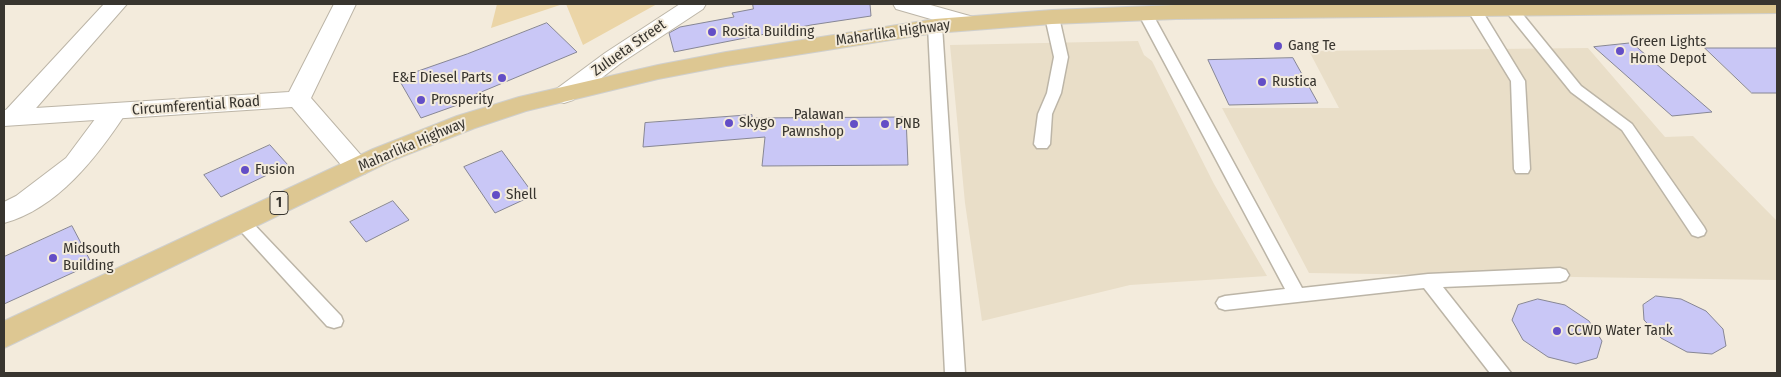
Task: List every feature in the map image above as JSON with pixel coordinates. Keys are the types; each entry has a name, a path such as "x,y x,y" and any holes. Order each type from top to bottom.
{"main road":[{"name":"Maharlika Highway","path":"4,335 358,167 466,122 519,105 564,94 658,72 726,59 935,26 1052,17 1293,7 1511,9 1546,6 1777,6"}],"street":[{"path":"9,118 116,4"},
{"path":"345,4 298,99 358,167"},
{"name":"Zulueta Street","path":"564,94 613,58 695,4"},
{"path":"904,4 969,22"},
{"name":"Circumferential Road","path":"9,118 113,113 298,99"},
{"path":"4,213 26,203 75,164 113,113"}],"lane":[{"path":"1474,9 1518,81 1518,116 1522,169"},
{"path":"1511,9 1576,89 1627,127 1698,231"},
{"path":"1145,13 1298,295"},
{"path":"1042,144 1045,114 1054,93 1061,57 1052,17"},
{"path":"935,26 955,373"},
{"path":"241,221 334,322"},
{"path":"1225,303 1428,281 1560,276"},
{"path":"1428,281 1502,373"}],"shaded area":[{"path":"497,4 563,4 491,28"},
{"path":"566,4 657,4 583,45"},
{"path":"1138,41 1144,55 1152,61 1214,184 1267,276 1130,285 982,321 965,203 950,45"},
{"path":"1588,48 1665,137 1693,136 1777,221 1777,280 1309,273 1222,108 1339,108 1309,51"}],"building":[{"path":"753,4 870,4 871,16 811,25 674,52 669,33 680,27 734,17 732,13 753,9"},
{"path":"547,23 577,52 474,95 477,98 421,118 398,78 467,54"},
{"path":"1632,43 1712,112 1672,116 1594,47"},
{"path":"1705,48 1777,48 1777,93 1752,93"},
{"name":"Rustica","path":"1293,58 1318,103 1229,105 1208,60"},
{"path":"752,115 752,118 906,117 908,165 762,166 765,137 643,147 645,123"},
{"path":"270,145 288,165 221,197 204,175"},
{"path":"502,151 534,195 495,213 464,167"},
{"path":"393,201 409,220 366,242 350,222"},
{"name":"Midsouth Building","path":"72,226 92,264 4,304 4,257"},
{"name":"CCWD Water Tank","path":"1656,296 1681,299 1706,311 1723,329 1726,346 1712,354 1687,352 1661,338 1644,320 1643,305"},
{"name":"CCWD Water Tank","path":"1538,299 1565,305 1589,321 1602,341 1597,358 1576,364 1548,357 1523,340 1512,320 1518,305"}],"place":[{"name":"Rosita Building","path":"712,32"},
{"name":"Gang Te","path":"1278,46"},
{"name":"Green Lights Home Depot","path":"1620,51"},
{"name":"E&E Diesel Parts","path":"502,78"},
{"name":"Rustica","path":"1262,82"},
{"name":"Prosperity","path":"421,100"},
{"name":"Skygo","path":"729,123"},
{"name":"Palawan Pawnshop","path":"854,124"},
{"name":"PNB","path":"885,124"},
{"name":"Fusion","path":"245,170"},
{"name":"Shell","path":"496,195"},
{"name":"Midsouth Building","path":"53,258"},
{"name":"CCWD Water Tank","path":"1557,331"}]}
